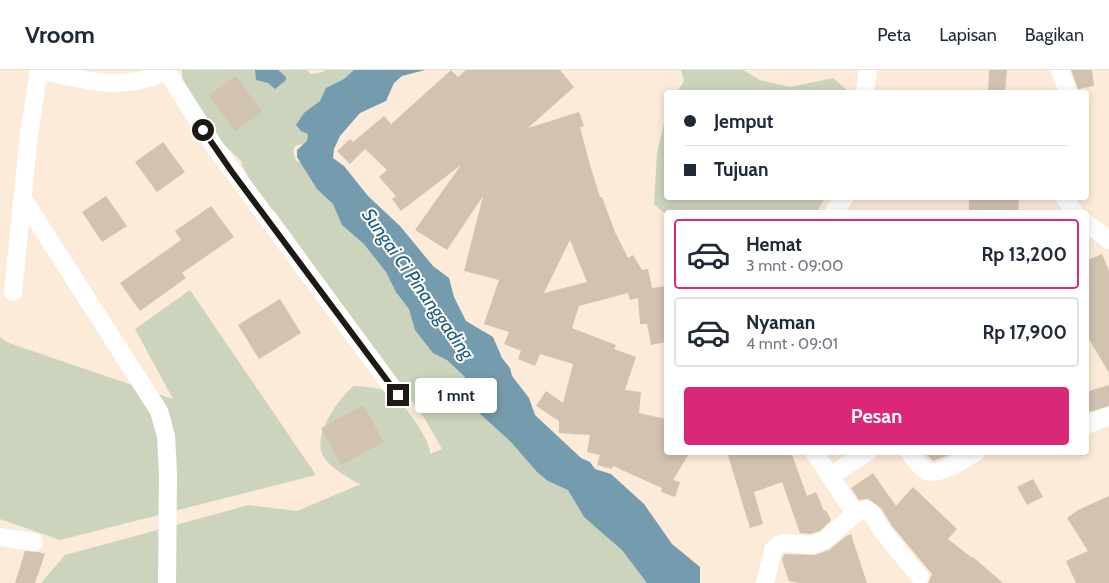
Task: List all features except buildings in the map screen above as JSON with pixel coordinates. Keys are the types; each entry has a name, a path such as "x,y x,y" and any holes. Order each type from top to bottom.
{"street":[{"path":"13,292 29,134 39,70 83,80 109,83 139,82 167,70 187,106 227,166 398,395"},
{"path":"865,90 868,70"},
{"path":"1060,70 1067,90"},
{"path":"23,199 159,411 166,436 168,473 167,583"},
{"path":"1089,225 1109,240"},
{"path":"1089,424 1109,416"},
{"path":"816,455 842,497 856,513"},
{"path":"830,476 863,455"},
{"path":"911,455 923,469 931,473 938,472 970,455"},
{"path":"764,583 772,550 785,543 811,545 824,540 856,513 863,510 869,510 883,532 920,577"},
{"path":"0,537 34,542"}],"green space":[{"path":"182,70 307,70 311,74 325,70 363,70 311,127 310,144 296,145 293,150 296,161 302,163 675,583 41,583 65,555 249,505 297,511 361,484 334,468 323,456 321,448 321,438 328,418 341,399 354,386 369,387 389,392 403,405 422,432 430,454 442,449 425,419 276,213 260,200 241,161 214,135 183,90"},
{"path":"681,70 743,70 760,80 790,87 833,78 847,90 678,90 684,81"},
{"path":"664,124 664,200 824,200 818,210 664,210 664,213 654,204 657,153"},
{"path":"190,290 316,475 60,540 0,519 0,337 9,343 173,399 135,329"}],"water":[{"path":"255,70 278,70 286,77 286,80 275,89 268,83 256,80"},
{"name":"Sungai Ci Pinanggading","path":"354,70 425,70 402,76 394,83 386,101 360,113 340,136 334,149 333,158 344,166 368,196 400,226 433,266 449,278 454,297 466,321 493,337 502,358 510,368 512,376 529,398 535,415 581,458 590,462 595,469 611,474 644,504 672,544 700,567 700,583 647,583 622,550 584,517 568,490 548,481 537,472 511,442 478,412 470,399 465,377 447,360 433,353 415,330 409,309 396,292 386,272 364,244 342,225 333,204 317,189 297,157 297,150 307,141 308,134 301,131 296,125 304,113 320,101 326,88 344,79"}],"route":[{"path":"203,130 343,323 398,395"}]}
